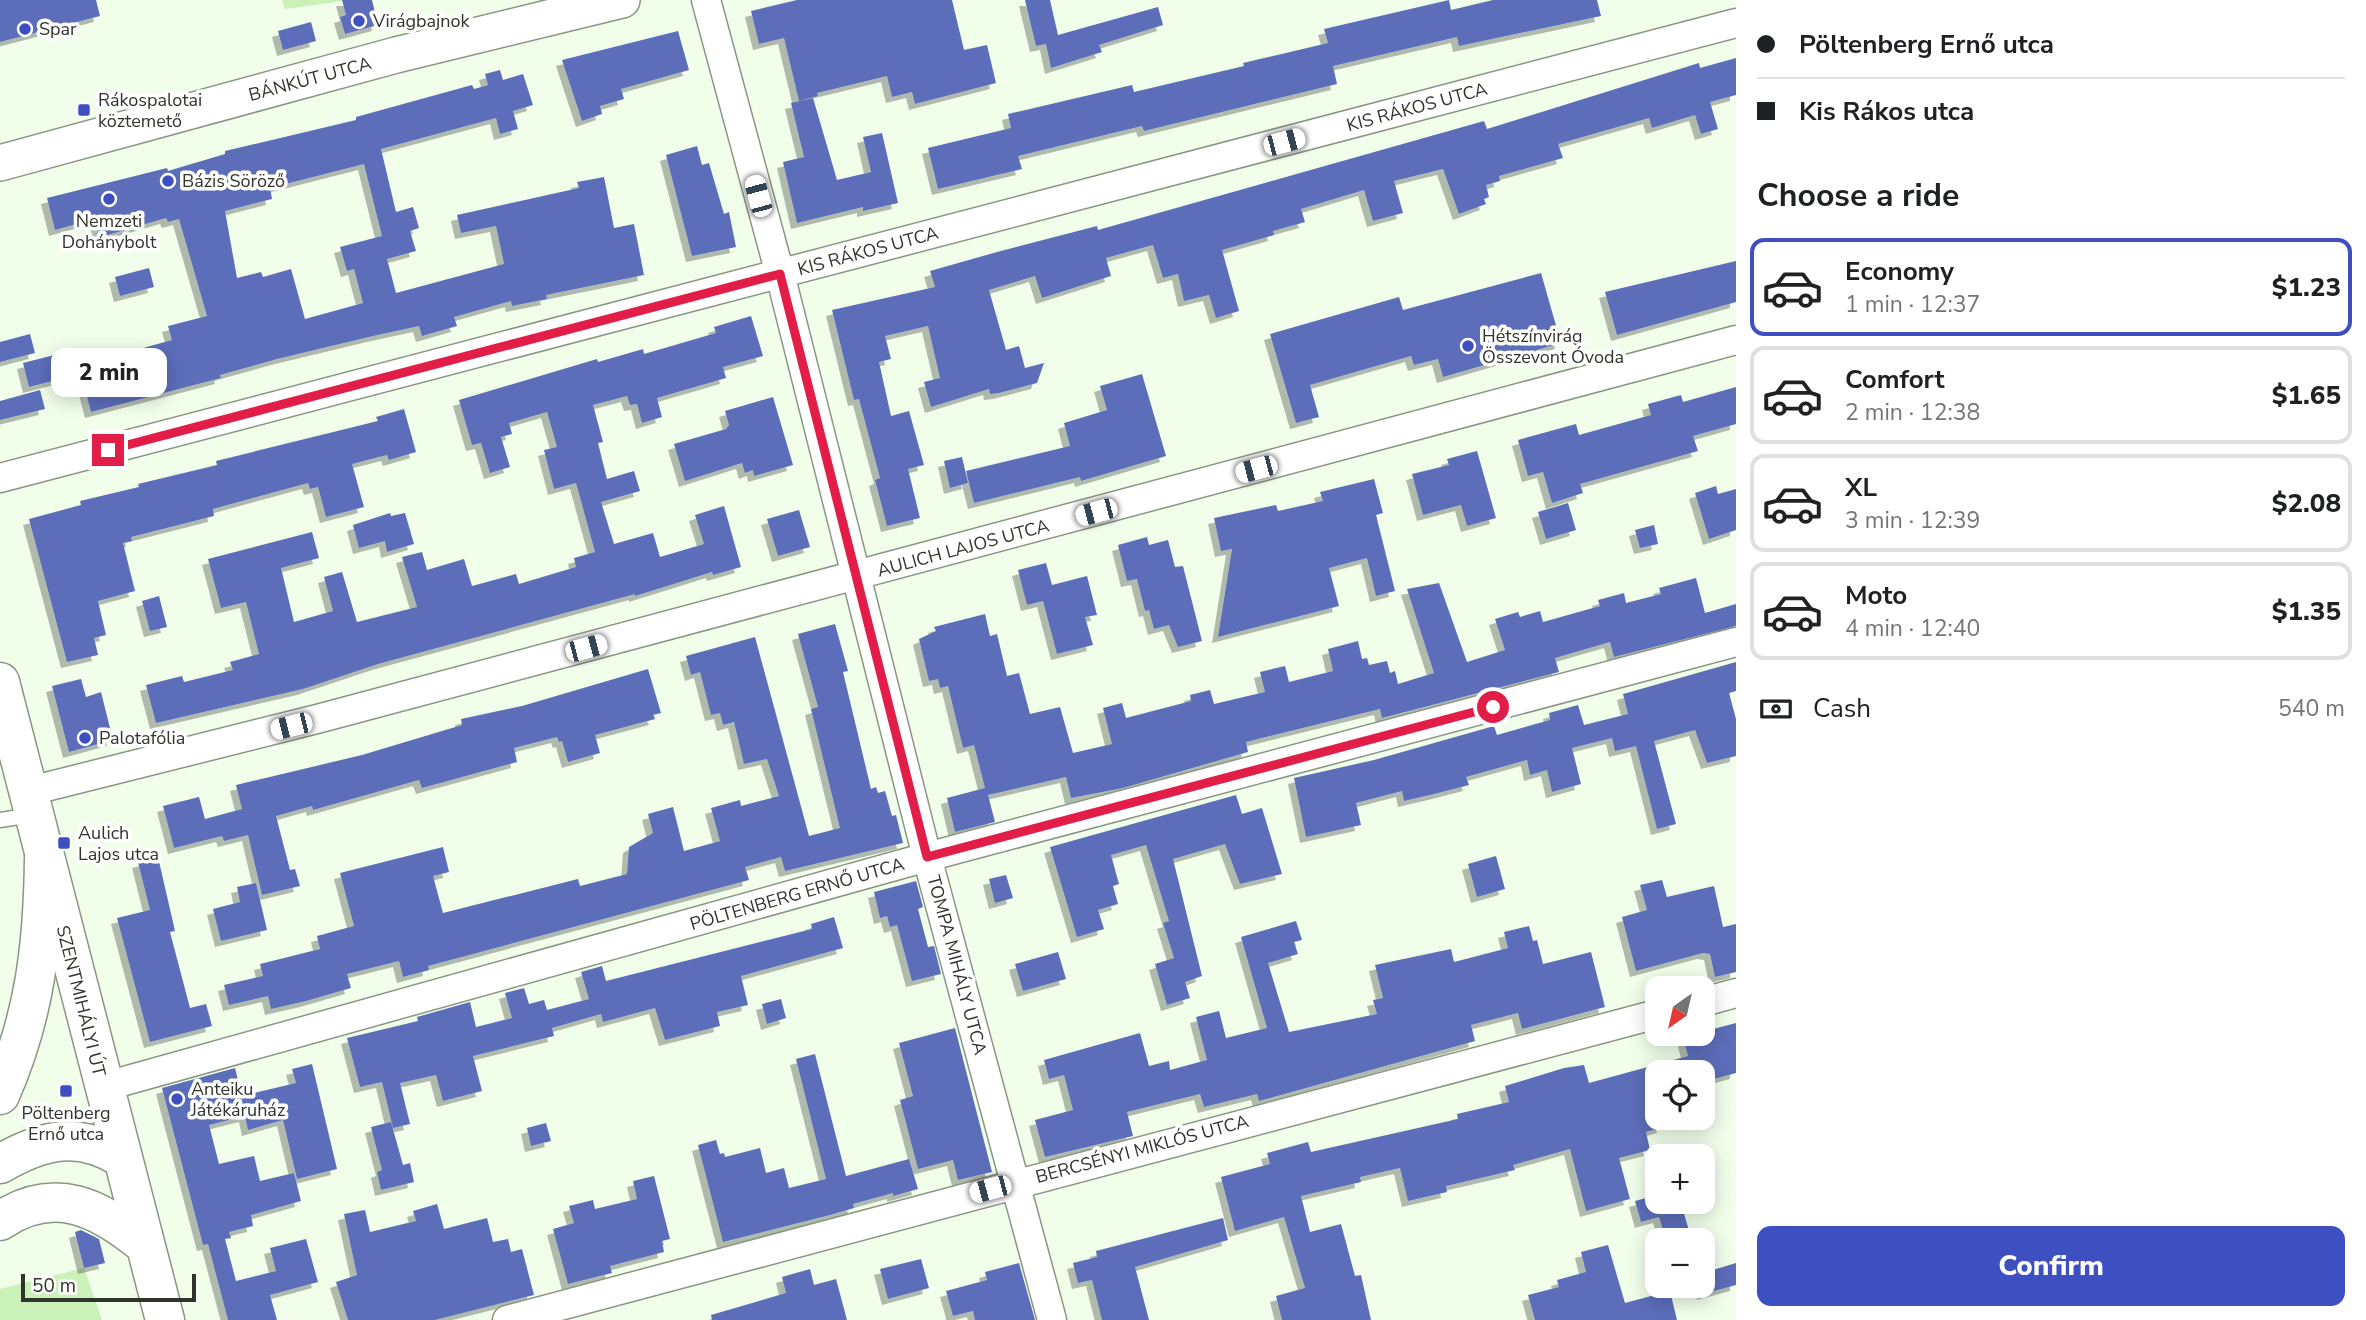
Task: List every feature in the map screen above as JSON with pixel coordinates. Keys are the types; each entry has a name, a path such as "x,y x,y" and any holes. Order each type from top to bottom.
{"main road":[{"name":"SZENTMIHÁLYI ÚT","path":"0,682 19,809 44,858 165,1320"},
{"path":"0,1095 11,1070 32,999 43,936 44,858"},
{"path":"0,1164 60,1141 88,1141 122,1158"},
{"path":"0,1221 23,1208 64,1203 96,1209 118,1222 145,1245"}],"street":[{"name":"TOMPA MIHÁLY UTCA","path":"706,0 780,274 927,857 1052,1320"},
{"name":"BÁNKÚT UTCA","path":"0,163 396,55 609,2"},
{"name":"KIS RÁKOS UTCA","path":"0,478 1736,23"},
{"name":"AULICH LAJOS UTCA","path":"19,809 317,719 1736,340"},
{"name":"PÖLTENBERG ERNŐ UTCA","path":"103,1087 927,857 1736,642"},
{"path":"1715,999 1736,993"},
{"name":"BERCSÉNYI MIKLÓS UTCA","path":"507,1320 1016,1182 1645,1017"}],"green space":[{"path":"282,0 350,0 285,9"},
{"path":"84,1268 102,1320 0,1320 0,1289"}],"building":[{"name":"Spar","path":"0,0 96,0 100,16 0,42"},
{"name":"Virágbajnok","path":"342,0 372,0 378,25 345,34 340,17 346,15"},
{"path":"797,0 952,0 964,50 987,45 996,83 915,104 912,92 892,97 887,76 817,93 818,96 799,101 784,38 759,44 751,11"},
{"path":"1025,0 1050,0 1058,35 1158,7 1163,25 1099,45 1102,52 1051,68 1046,44 1036,46"},
{"path":"1449,0 1451,10 1493,0 1597,0 1601,16 1459,46 1457,37 1333,66 1337,84 1144,131 1142,126 1018,156 1022,169 938,189 928,148 1011,128 1008,114 1132,85 1134,92 1244,66 1243,63 1328,43 1324,29"},
{"path":"311,22 316,41 283,50 278,31"},
{"path":"678,31 689,70 621,89 624,99 600,106 602,114 582,121 562,60"},
{"path":"1736,58 1736,95 1710,102 1718,129 1701,134 1695,115 1652,128 1649,118 1558,144 1563,158 1499,176 1500,181 1486,185 1489,197 1484,199 1486,204 1459,214 1443,169 1394,181 1403,213 1373,221 1364,190 1301,209 1305,222 1273,231 1274,235 1222,250 1239,311 1216,318 1209,295 1184,301 1178,274 1163,278 1153,245 1106,258 1111,276 1042,298 1035,276 989,290 1006,350 1019,346 1025,368 1044,363 1037,383 999,393 990,394 989,389 931,407 924,382 940,378 928,326 885,336 891,359 879,362 891,416 909,411 924,465 908,469 920,518 887,526 875,480 880,478 859,399 854,400 832,310 935,287 930,271 997,252 1097,226 1098,230 1484,121 1487,129 1699,63 1700,68"},
{"path":"500,70 503,80 523,74 533,105 513,111 518,129 500,134 496,118 381,149 396,212 413,207 419,228 410,231 416,251 387,259 396,293 504,264 496,226 461,233 457,215 579,188 577,182 604,177 614,228 634,224 644,275 546,295 547,299 512,306 511,301 454,317 457,326 422,336 419,326 373,336 277,359 220,375 221,378 91,412 79,366 172,340 168,326 207,316 179,219 168,222 166,218 101,237 95,219 55,230 47,198 167,168 168,171 225,154 225,151 356,120 356,117 472,85 474,89 488,85 485,74","holes":["364,164 382,236 340,247 347,271 354,269 363,303 305,319 291,269 263,277 261,272 237,278 225,211 272,199 270,188"]},
{"path":"813,98 837,180 871,172 863,137 882,133 898,203 863,211 863,207 797,223 783,162 804,157 791,103"},
{"path":"697,146 702,165 709,163 724,214 729,212 736,247 692,256 666,155"},
{"path":"1736,261 1736,302 1617,335 1605,292"},
{"path":"149,268 154,287 120,296 115,277"},
{"name":"Hétszínvirág Összevont Óvoda","path":"1541,273 1561,343 1443,377 1438,359 1414,365 1411,356 1310,385 1319,417 1296,423 1270,334 1399,297 1403,310"},
{"path":"751,316 763,356 723,367 726,378 657,398 662,417 642,423 637,404 630,405 627,396 593,405 603,442 598,443 607,479 634,471 640,491 601,502 614,544 653,533 660,557 704,544 695,515 724,506 741,567 713,575 712,572 635,596 378,664 303,689 156,723 146,685 182,676 184,682 233,670 230,662 259,654 246,602 221,608 208,559 312,532 319,558 281,568 294,622 333,611 324,577 342,572 357,622 417,607 402,557 422,552 427,570 464,559 472,586 516,574 519,584 576,567 574,558 595,552 576,483 554,489 544,450 557,447 547,412 509,423 512,434 501,437 510,467 490,473 481,443 472,445 459,400 597,359 598,362 643,349 644,354 716,333 714,327"},
{"path":"30,334 35,353 0,362 0,342"},
{"path":"58,354 64,378 29,387 23,363"},
{"path":"1142,374 1166,456 1081,481 1080,477 974,503 966,471 1070,446 1064,423 1107,410 1100,386"},
{"path":"1736,387 1736,424 1693,436 1698,451 1580,484 1583,493 1552,503 1543,472 1528,476 1518,440 1576,424 1579,435 1651,415 1648,404 1681,395 1683,402"},
{"path":"40,390 45,409 0,420 0,401"},
{"path":"773,397 793,465 754,476 753,470 745,473 742,463 685,481 674,444 726,429 729,425 725,411"},
{"path":"404,409 416,452 389,460 387,455 352,464 364,507 326,517 318,487 310,489 308,483 213,509 214,516 131,537 132,541 123,543 135,591 98,601 106,635 94,638 98,655 67,662 29,519 81,505 80,501 139,487 138,484 217,465 216,461 378,421 376,417"},
{"path":"1477,451 1496,518 1467,526 1461,505 1423,515 1412,474 1449,465 1447,459"},
{"path":"962,457 968,483 950,488 944,461"},
{"path":"1374,479 1383,513 1376,515 1395,591 1376,596 1367,558 1329,568 1339,606 1218,637 1232,549 1221,551 1214,518 1276,505 1278,511 1323,501 1320,492"},
{"path":"1716,486 1718,494 1736,489 1736,530 1709,539 1695,493"},
{"path":"1568,503 1576,530 1546,539 1538,512"},
{"path":"799,510 810,547 778,556 767,519"},
{"path":"390,513 391,516 405,513 414,544 387,552 385,541 359,548 353,525"},
{"path":"1654,525 1658,544 1640,548 1635,530"},
{"path":"1147,537 1149,545 1168,540 1175,567 1183,566 1202,641 1178,647 1169,625 1154,629 1149,610 1145,611 1137,579 1127,581 1118,545"},
{"path":"1046,563 1052,585 1087,576 1097,615 1085,617 1093,645 1057,654 1043,601 1027,605 1018,570"},
{"path":"1696,578 1705,613 1736,604 1736,626 1614,657 1610,642 1555,658 1559,672 1382,718 1380,709 1246,742 1248,752 1123,788 1071,798 1066,777 988,795 995,822 955,832 947,798 985,788 974,745 963,748 948,686 940,688 938,679 929,681 919,639 936,631 934,627 985,614 990,636 997,634 1007,676 1019,673 1030,714 1060,707 1073,753 1112,744 1103,708 1122,703 1126,718 1191,701 1190,695 1210,690 1214,704 1265,692 1260,672 1285,666 1289,682 1333,671 1328,649 1358,641 1362,659 1367,658 1369,665 1387,661 1390,673 1395,671 1398,684 1434,673 1407,589 1439,583 1467,662 1505,650 1495,619 1518,612 1520,617 1540,611 1543,622 1600,606 1598,600 1624,593 1626,603 1661,594 1659,588"},
{"path":"159,596 167,627 150,631 142,601"},
{"path":"835,624 848,671 843,672 871,789 876,787 878,793 885,791 892,816 896,815 903,843 785,871 781,857 745,867 749,880 428,966 429,970 403,977 399,961 347,974 351,988 306,1001 271,1009 268,996 229,1005 224,985 263,976 260,964 320,949 317,936 354,926 340,873 443,847 449,872 433,876 443,913 578,879 580,886 627,874 629,847 653,833 648,814 673,807 684,851 720,841 711,808 740,800 741,806 779,796 767,759 744,764 734,722 723,725 720,713 711,715 700,672 691,675 686,656 755,637 809,836 840,828 811,709 818,707 798,634"},
{"path":"1736,662 1736,691 1729,693 1736,719 1736,756 1707,763 1695,730 1654,741 1676,824 1657,829 1636,746 1615,751 1612,738 1572,748 1581,784 1552,792 1547,770 1530,775 1527,760 1466,777 1469,785 1434,794 1404,801 1402,791 1356,803 1361,825 1306,837 1294,778 1374,760 1494,726 1497,735 1550,720 1549,713 1578,705 1584,725 1628,714 1623,694"},
{"path":"648,669 661,713 653,715 655,719 595,735 600,753 568,762 562,741 559,742 557,737 514,748 517,762 422,788 419,780 313,810 312,806 276,816 290,870 295,869 300,886 262,895 248,835 224,841 222,836 174,848 163,806 199,797 205,819 242,809 236,785 362,755 462,725 461,719 522,706"},
{"path":"81,679 86,697 101,692 113,740 69,752 52,686"},
{"path":"1236,795 1242,814 1262,808 1282,874 1240,884 1225,844 1173,859 1202,976 1185,982 1190,998 1167,1005 1155,964 1174,958 1163,923 1169,921 1146,845 1111,855 1119,884 1113,886 1118,904 1098,910 1104,929 1077,937 1050,847"},
{"path":"1496,856 1505,889 1477,897 1468,864"},
{"path":"158,857 175,931 170,932 190,1008 206,1004 212,1026 150,1042 117,918 150,910 138,862"},
{"path":"1006,875 1013,898 995,903 989,879"},
{"path":"1662,880 1667,897 1714,886 1723,927 1736,924 1736,972 1715,977 1710,954 1703,953 1636,971 1622,917 1647,910 1640,885"},
{"path":"916,881 923,907 918,909 928,947 934,946 941,974 912,981 897,925 890,927 887,916 880,918 874,892"},
{"path":"256,883 267,930 221,941 213,909 240,902 237,887"},
{"path":"834,917 843,948 741,976 748,1005 717,1012 720,1026 665,1040 655,1008 603,1022 601,1014 552,1028 554,1036 473,1056 482,1091 443,1101 436,1075 400,1083 410,1124 393,1128 382,1082 360,1087 347,1038 418,1021 417,1017 470,1002 476,1027 512,1018 505,993 524,988 529,1004 544,1000 547,1010 589,999 581,972 602,966 606,981 812,929 811,924"},
{"path":"1296,921 1302,940 1294,942 1298,954 1268,963 1289,1032 1377,1014 1373,1000 1383,998 1375,965 1451,949 1454,962 1508,948 1504,932 1529,926 1533,941 1537,940 1543,964 1591,952 1605,1007 1522,1029 1518,1013 1471,1025 1475,1041 1259,1101 1257,1094 1204,1107 1200,1094 1127,1112 1133,1136 1045,1157 1035,1120 1073,1110 1064,1075 1049,1079 1044,1060 1140,1033 1149,1066 1169,1061 1170,1070 1207,1060 1196,1017 1219,1011 1226,1038 1267,1028 1241,937"},
{"path":"1058,952 1066,979 1023,991 1015,964"},
{"path":"781,999 786,1018 767,1024 762,1004"},
{"path":"1736,1023 1736,1073 1715,1079 1715,1060 1673,1060 1688,1056 1685,1046 1715,1046 1715,1029"},
{"path":"955,1028 992,1172 958,1180 953,1160 918,1169 900,1100 913,1096 899,1043"},
{"path":"815,1054 846,1176 909,1159 918,1189 893,1196 893,1193 853,1204 854,1208 830,1215 723,1242 698,1145 716,1140 720,1154 724,1153 725,1157 760,1148 766,1173 784,1168 789,1188 826,1179 796,1059"},
{"path":"312,1064 337,1169 297,1179 283,1120 248,1130 245,1116 209,1125 219,1164 254,1156 260,1181 294,1173 301,1201 251,1215 253,1226 229,1232 231,1238 225,1239 236,1281 276,1271 270,1248 306,1239 318,1282 270,1295 277,1320 228,1320 208,1244 203,1245 162,1088 235,1068 242,1096 296,1083 292,1069"},
{"path":"1584,1065 1589,1083 1645,1068 1645,1130 1653,1130 1646,1132 1649,1144 1645,1144 1645,1151 1619,1158 1630,1199 1586,1211 1570,1149 1513,1165 1515,1170 1446,1186 1447,1192 1408,1201 1400,1168 1360,1177 1361,1182 1301,1196 1310,1232 1341,1224 1355,1276 1361,1275 1371,1320 1282,1320 1276,1296 1305,1288 1284,1217 1235,1231 1221,1177 1270,1164 1267,1153 1308,1142 1311,1152 1458,1119 1457,1114 1509,1102 1505,1086 1564,1068"},
{"path":"391,1122 403,1165 410,1163 414,1182 381,1190 377,1172 382,1170 371,1127"},
{"path":"546,1123 551,1141 531,1146 527,1128"},
{"path":"654,1176 670,1239 662,1241 664,1252 610,1266 612,1273 568,1284 553,1229 574,1223 569,1206 593,1200 595,1209 637,1199 633,1181"},
{"path":"1645,1198 1645,1214 1684,1214 1688,1228 1662,1228 1659,1217 1641,1222 1635,1201"},
{"path":"437,1204 444,1229 487,1218 493,1242 508,1239 511,1252 522,1249 534,1295 435,1320 348,1320 336,1282 357,1275 344,1214 365,1210 370,1232 416,1221 413,1211"},
{"path":"1223,1218 1228,1240 1135,1267 1149,1320 1102,1320 1092,1280 1078,1283 1073,1263 1097,1257 1096,1251"},
{"path":"81,1230 99,1239 105,1263 84,1268 75,1232"},
{"path":"1608,1245 1625,1303 1645,1298 1672,1298 1677,1320 1535,1320 1528,1295 1559,1287 1557,1280 1586,1272 1581,1252"},
{"path":"921,1259 929,1288 888,1299 880,1269"},
{"path":"1019,1263 1035,1320 975,1320 973,1311 953,1316 946,1291 987,1280 985,1272"},
{"path":"1736,1263 1736,1285 1715,1291 1715,1269"},
{"path":"810,1269 814,1285 836,1279 847,1320 712,1320 711,1315 786,1293 782,1277"}],"place":[{"name":"Virágbajnok","path":"359,21"},
{"name":"Spar","path":"25,29"},
{"name":"Rákospalotai köztemető","path":"84,110"},
{"name":"Bázis Söröző","path":"168,181"},
{"name":"Nemzeti Dohánybolt","path":"109,199"},
{"name":"Hétszínvirág Összevont Óvoda","path":"1468,346"},
{"name":"Palotafólia","path":"85,738"},
{"name":"Aulich Lajos utca","path":"64,843"},
{"name":"Pöltenberg Ernő utca","path":"66,1091"},
{"name":"Anteiku Játékáruház","path":"177,1099"}],"route":[{"path":"108,450 780,274 927,857 1493,707"}]}
